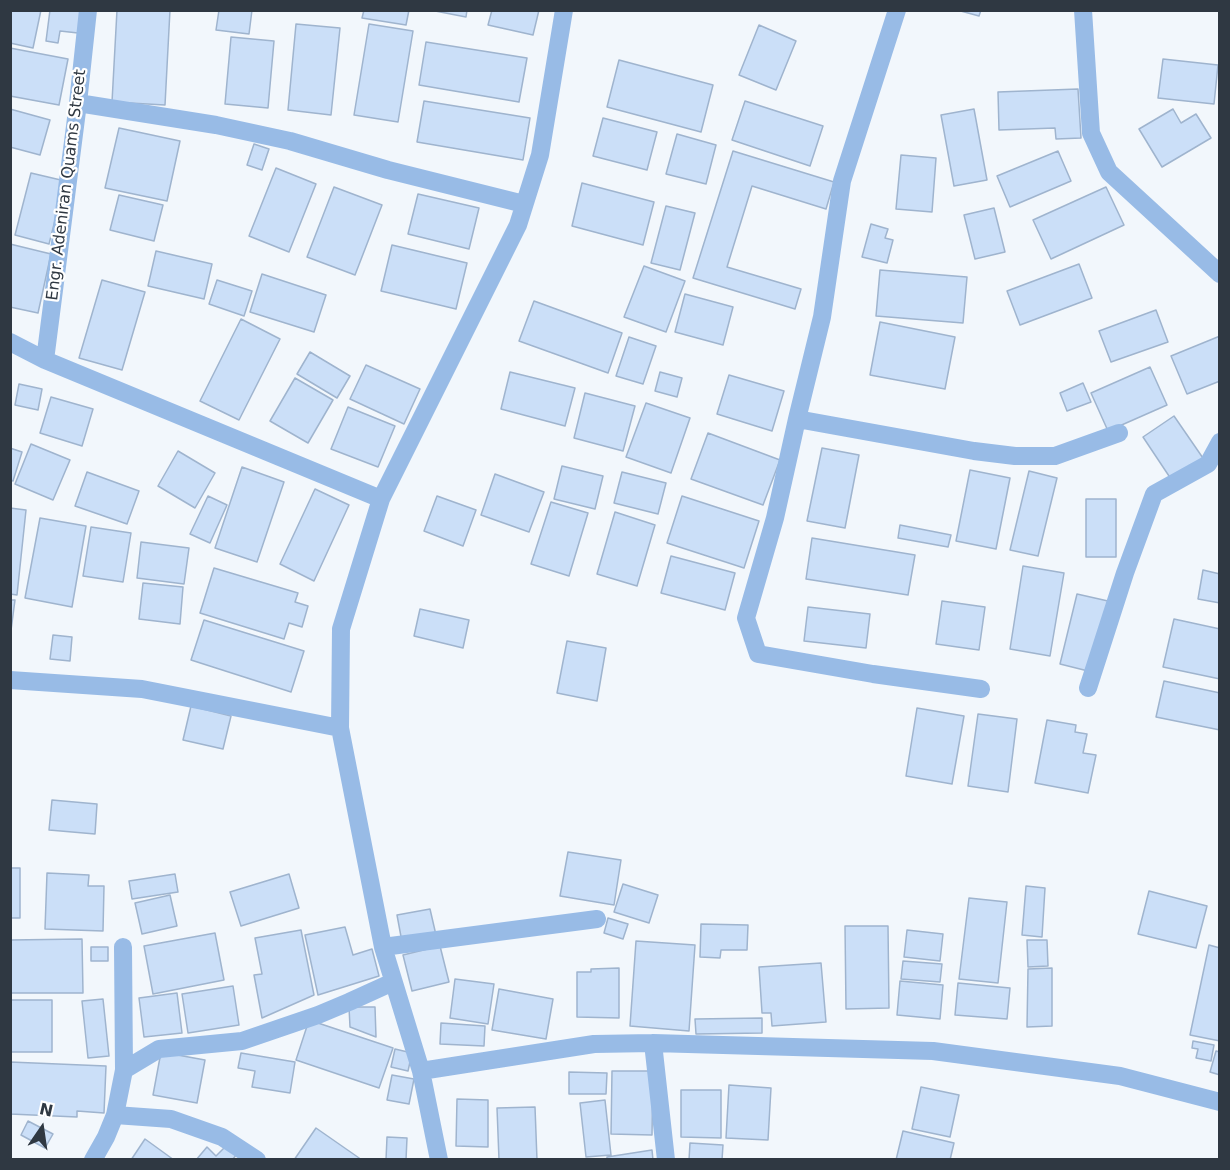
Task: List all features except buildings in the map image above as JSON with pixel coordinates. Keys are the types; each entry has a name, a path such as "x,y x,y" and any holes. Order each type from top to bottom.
{"street":[{"name":"Engr. Adeniran Quams Street","path":"45,360 88,10"},
{"path":"439,1160 421,1071 383,947 340,728 341,628 381,499 518,225 540,155 564,10"},
{"path":"897,10 842,181 822,317 775,518 746,618 758,654 873,674 981,689"},
{"path":"1083,10 1092,133 1109,172 1220,274"},
{"path":"78,104 216,125 290,141 388,170 524,204"},
{"path":"11,342 45,360 381,499"},
{"path":"797,419 974,451 1015,456 1055,456 1119,433"},
{"path":"1088,688 1125,573 1154,494 1208,464 1220,442"},
{"path":"10,680 142,689 340,728"},
{"path":"383,947 597,919"},
{"path":"93,1160 115,1115 124,1070 123,947"},
{"path":"124,1070 159,1048 242,1041 350,1002 393,982"},
{"path":"421,1071 594,1044 653,1043 933,1052 1120,1076 1220,1102"},
{"path":"653,1043 666,1160"},
{"path":"115,1115 171,1119 222,1137 257,1160"}]}
